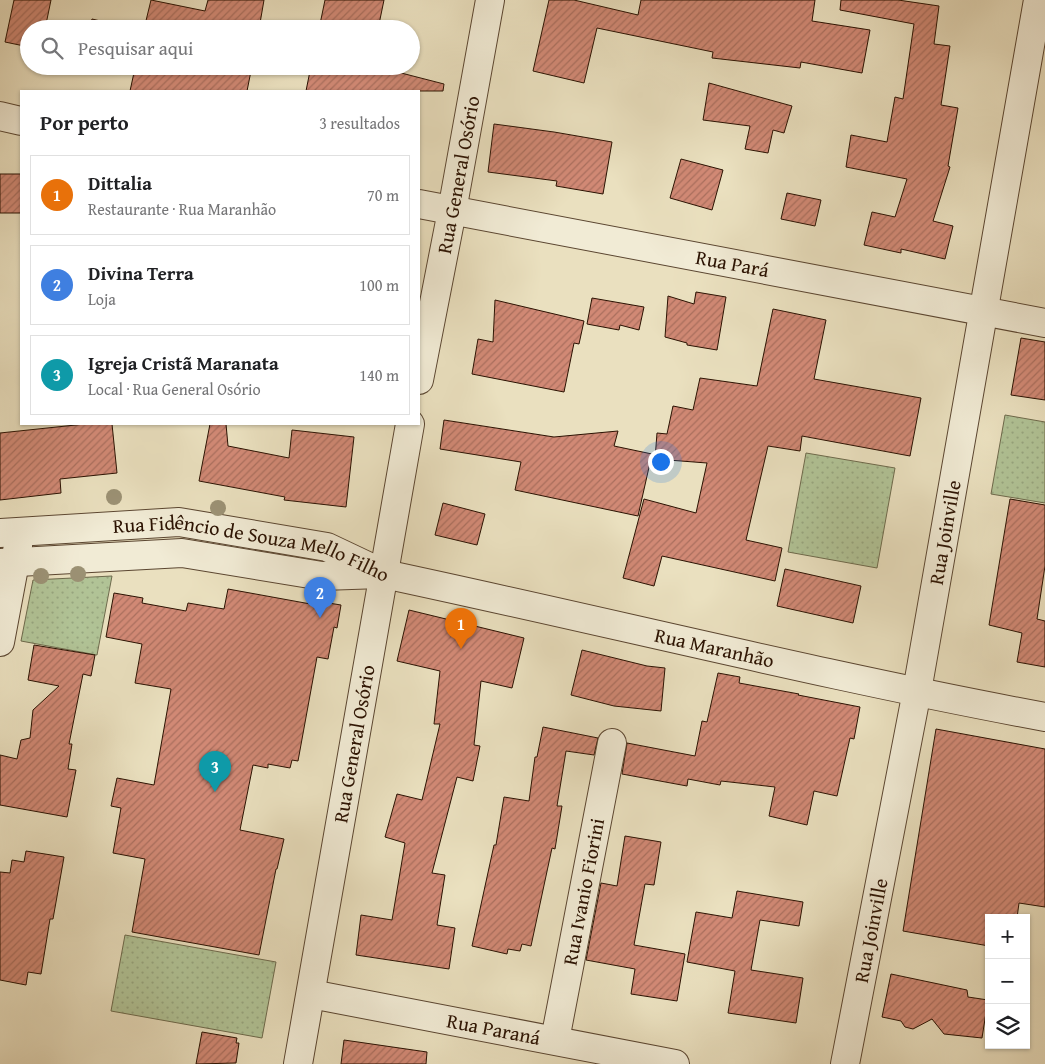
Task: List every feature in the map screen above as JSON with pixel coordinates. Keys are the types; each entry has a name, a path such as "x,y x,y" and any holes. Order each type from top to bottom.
{"street":[{"name":"Rua General Osório","path":"420,375 490,0"},
{"name":"Rua Joinville","path":"845,1064 917,691 1038,0"},
{"path":"0,116 20,121"},
{"name":"Rua Pará","path":"420,204 1045,323"},
{"name":"Rua General Osório","path":"298,1064 410,425"},
{"path":"180,522 182,553"},
{"name":"Rua Fidêncio de Souza Mello Filho","path":"10,532 180,522 327,546 384,574"},
{"path":"0,642 10,532"},
{"name":"Rua Fidêncio de Souza Mello Filho","path":"8,563 182,553 322,576 384,574"},
{"name":"Rua Maranhão","path":"384,574 917,691 1045,717"},
{"name":"Rua Ivanio Fiorini","path":"556,1040 612,743"},
{"name":"Rua Paraná","path":"311,994 675,1064"}],"green space":[{"path":"1005,415 1045,422 1045,503 991,494"},
{"path":"806,453 895,468 877,568 788,552"},
{"path":"112,576 97,655 21,641 33,580"},
{"path":"125,935 276,962 262,1038 111,1011"}],"building":[{"path":"14,0 51,0 47,20 20,20 20,45 5,42"},
{"path":"151,0 205,11 208,0 264,0 261,20 146,20"},
{"path":"325,0 384,0 380,20 321,20"},
{"path":"549,0 574,0 638,15 641,0 815,0 812,21 870,30 862,73 801,62 800,68 712,58 713,52 597,28 584,83 533,71"},
{"path":"841,0 898,0 939,6 934,44 950,46 941,105 958,108 948,166 950,167 933,221 953,226 945,259 901,249 901,253 864,245 872,212 895,217 907,179 846,167 851,135 887,142 895,97 903,99 914,24 840,10"},
{"path":"133,75 250,75 247,90 130,90"},
{"path":"309,75 409,75 444,84 443,91 306,90"},
{"path":"709,83 792,106 784,133 773,130 768,153 745,149 750,126 703,120"},
{"path":"494,124 612,142 603,194 556,186 557,181 488,172"},
{"path":"681,159 723,170 712,210 670,198"},
{"path":"0,174 20,174 20,213 0,213"},
{"path":"787,193 821,200 815,226 781,219"},
{"path":"696,292 726,297 717,350 687,345 687,343 665,337 668,296 694,304"},
{"path":"592,298 644,307 639,330 620,325 619,330 587,324"},
{"path":"495,300 584,321 579,344 574,343 564,392 472,374 478,339 493,342"},
{"path":"773,309 826,320 814,379 921,398 910,456 802,436 800,451 768,446 746,540 782,548 775,581 662,556 654,586 623,578 644,499 696,513 707,463 655,459 657,433 667,434 673,406 693,410 700,378 757,386"},
{"path":"1021,338 1045,342 1045,400 1011,395"},
{"path":"444,420 554,437 618,431 614,446 652,454 638,516 515,490 521,462 440,449"},
{"path":"76,425 112,425 117,473 60,479 61,493 0,500 0,433"},
{"path":"210,425 226,425 228,446 289,458 292,430 354,437 346,507 284,500 285,497 199,481"},
{"path":"1010,499 1045,505 1045,566 1037,619 1045,621 1045,667 1017,662 1022,633 989,625"},
{"path":"443,503 485,514 477,545 435,535"},
{"path":"785,569 861,586 853,623 777,606"},
{"path":"228,589 316,605 316,601 341,605 337,628 334,627 328,659 317,657 298,761 292,760 290,768 268,764 268,768 253,765 240,830 284,839 276,869 259,955 132,932 145,859 113,853 121,808 111,806 117,778 154,785 171,689 135,683 142,644 106,637 114,593 143,598 142,603 186,611 188,603 224,609"},
{"path":"409,610 524,638 512,688 481,681 474,745 480,746 473,781 457,777 432,873 445,875 437,925 455,928 449,969 356,955 361,915 392,920 405,843 385,837 397,794 422,800 440,724 434,724 440,671 397,661"},
{"path":"34,645 95,655 91,676 83,674 69,744 72,744 68,769 76,770 67,817 0,805 0,755 17,759 21,740 30,738 33,710 59,686 28,680"},
{"path":"582,650 647,666 665,668 661,711 614,706 571,695"},
{"path":"718,673 740,677 739,683 860,707 854,739 850,738 837,796 814,791 807,825 769,816 775,787 721,781 720,785 688,779 687,786 622,774 627,743 695,756 702,721 707,722"},
{"path":"543,727 598,738 594,755 566,751 557,806 562,806 555,849 552,848 531,946 522,944 520,951 508,949 507,954 472,946 494,845 496,845 504,797 529,801 535,757 537,757"},
{"path":"936,729 1045,749 1045,907 1019,903 1018,914 985,914 985,945 903,931"},
{"path":"625,836 661,842 654,885 645,884 634,945 685,954 677,1001 631,994 635,969 586,960 601,883 617,886"},
{"path":"26,851 64,857 53,919 50,919 41,974 28,972 26,985 0,980 0,872 10,873 12,860 24,862"},
{"path":"737,891 803,902 799,926 760,920 751,970 803,978 796,1023 728,1013 735,971 687,962 696,912 732,918"},
{"path":"891,974 967,990 968,997 985,1000 985,1019 982,1038 944,1034 932,1019 913,1029 905,1027 901,1021 882,1017"},
{"path":"202,1032 237,1038 236,1043 239,1043 236,1063 196,1064"},
{"path":"344,1040 427,1052 426,1064 341,1064"}],"place":[{"name":"Divina Terra","path":"320,618"},
{"name":"Dittalia","path":"461,649"},
{"name":"Igreja Cristã Maranata","path":"215,792"}]}
